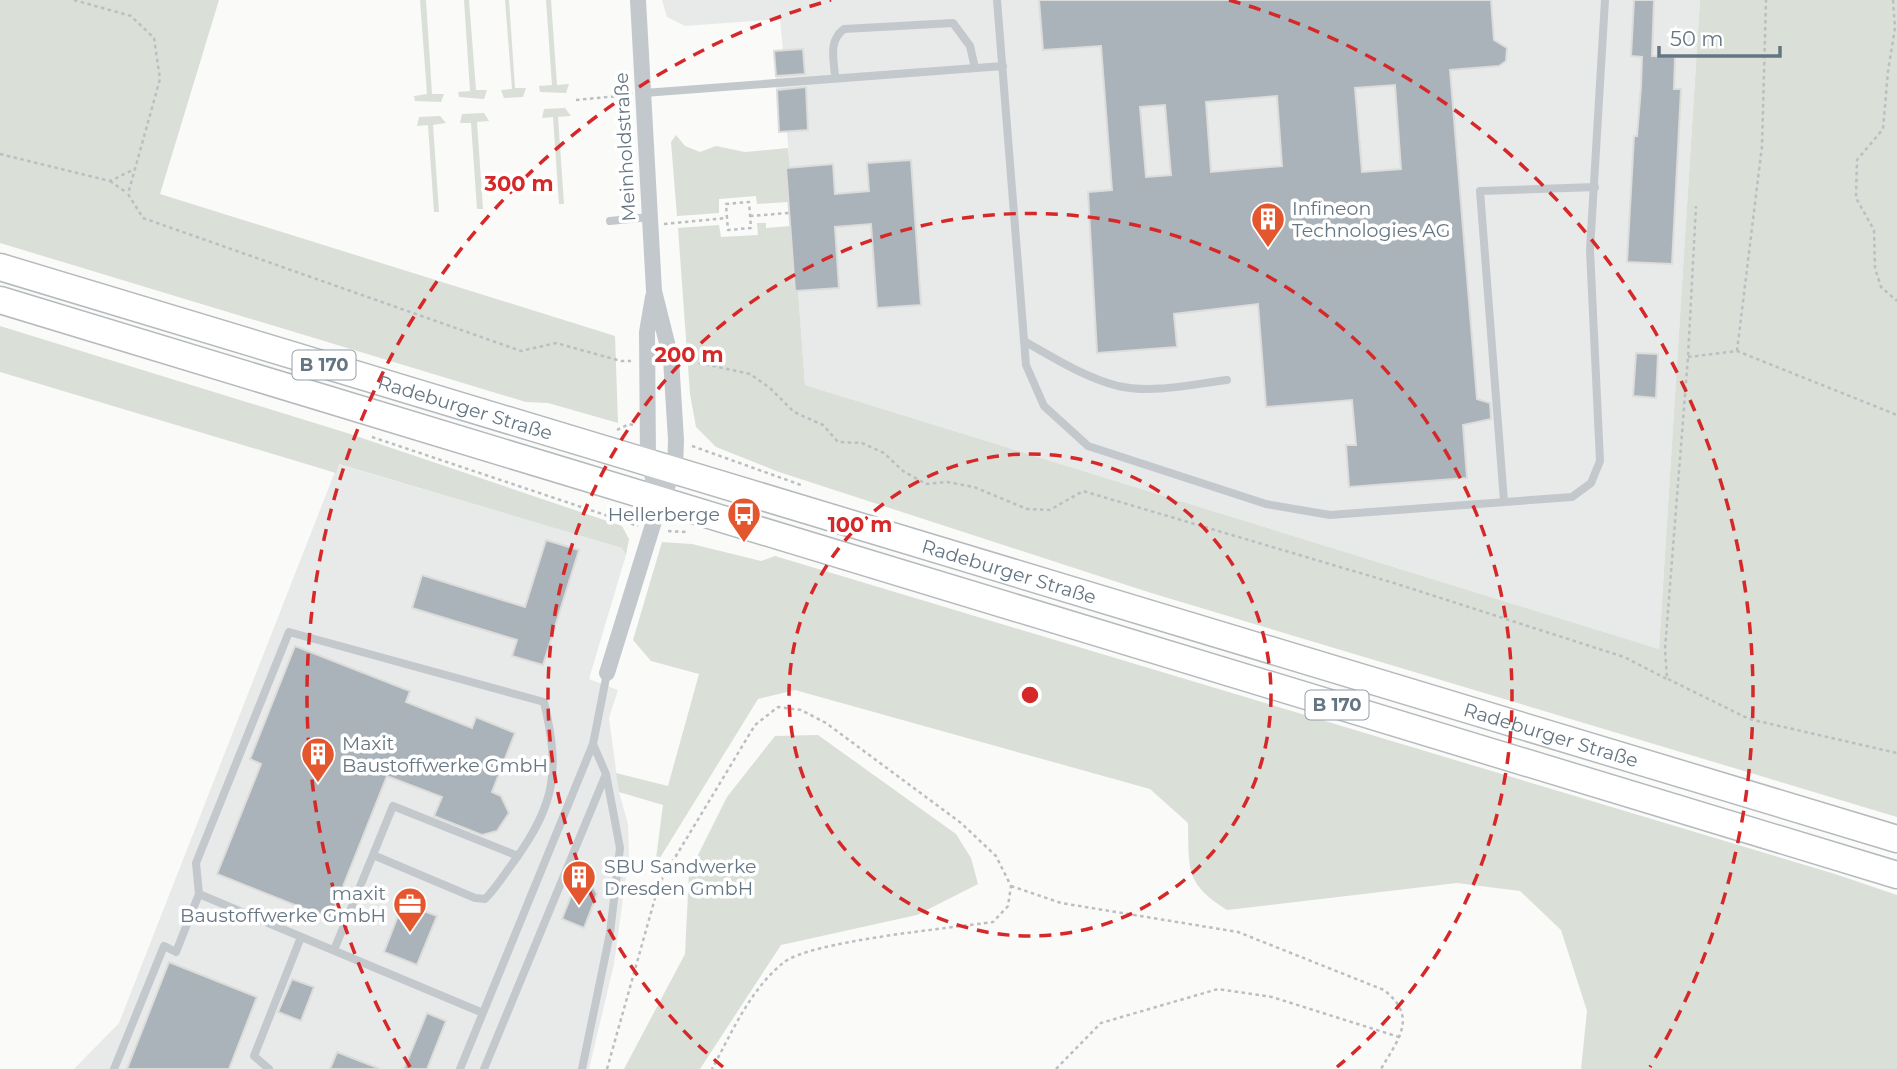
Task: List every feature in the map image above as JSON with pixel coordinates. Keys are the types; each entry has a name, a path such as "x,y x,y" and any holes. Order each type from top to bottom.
{"main road":[{"name":"Radeburger Straße","path":"0,267 1897,839"},
{"name":"Radeburger Straße","path":"0,300 1897,876"}],"street":[{"name":"Meinholdstraße","path":"638,0 654,291 671,359 676,440 675,469 660,502"},
{"name":"Meinholdstraße","path":"654,291 647,332 648,461 660,502"},
{"path":"607,674 660,502"}],"lane":[{"path":"997,0 1026,365 1044,406 1088,446 1266,505 1330,515 1572,497 1591,483 1600,461 1590,250 1605,0"},
{"path":"835,78 833,44 836,34 844,29 912,23 953,23 970,46 975,68"},
{"path":"644,93 1003,66"},
{"path":"1504,501 1480,191 1595,187"},
{"path":"610,221 650,221"},
{"path":"1024,341 1075,371 1120,386 1157,389 1227,380"},
{"path":"114,1069 164,947 176,952 199,894 196,863 289,632 544,702 552,736 554,776 547,809 485,899 475,898 373,855"},
{"path":"460,1069 593,744 607,674"},
{"path":"582,1069 610,933 620,848 606,774 593,744"},
{"path":"484,1069 606,774"},
{"path":"334,950 393,806 517,856"},
{"path":"199,894 483,1013"},
{"path":"270,1069 254,1056 301,937"}],"path":[{"path":"74,0 131,16 154,38 160,79 128,194"},
{"path":"1737,351 1762,146 1766,0"},
{"path":"1893,0 1895,28 1883,130 1857,160 1856,198 1874,230 1875,268 1881,287 1897,301"},
{"path":"576,100 644,93"},
{"path":"0,154 110,181 128,194 143,218 520,351 556,342 621,361 640,361"},
{"path":"110,181 135,169"},
{"path":"748,202 751,228 728,230 727,218 726,204 748,202"},
{"path":"1667,679 1665,649 1688,357 1696,206"},
{"path":"750,216 789,213"},
{"path":"650,221 727,218"},
{"path":"1688,357 1737,351 1897,415"},
{"path":"678,358 750,373 794,412 823,425 838,442 862,443 884,453 903,471 926,484 947,482 974,487 1027,509 1050,510 1083,491 1394,583 1624,657 1749,719 1897,753"},
{"path":"607,1069 659,884 755,725 778,708 801,710 826,723 961,823 996,856 1011,886 1008,906 993,922 827,947 785,961 753,995 712,1069"},
{"path":"1011,886 1061,903 1238,932 1384,990 1398,1002 1404,1018 1399,1037 1381,1069"},
{"path":"1056,1069 1101,1023 1217,989 1272,997 1399,1037"}],"shaded area":[{"path":"0,0 219,0 160,194 615,336 618,423 548,403 526,402 0,243"},
{"path":"420,0 426,0 432,94 444,94 441,102 415,101 414,96 427,94"},
{"path":"464,0 469,0 476,90 487,90 484,99 459,97 458,92 470,91"},
{"path":"505,0 509,0 515,88 526,88 523,97 504,98 501,90 512,89"},
{"path":"546,0 551,0 557,85 569,84 566,93 540,92 539,86 552,85"},
{"path":"662,0 1700,0 1659,649 805,385 790,226 786,168 790,167 787,132 779,132 774,51 783,50 780,19 685,26 667,17"},
{"path":"1700,0 1897,0 1897,817 1148,592 779,472 716,447 696,427 690,394 678,228 719,225 721,237 758,235 757,223 766,223 766,228 790,226 794,291 798,291 805,385 1659,649"},
{"path":"565,108 571,116 558,117 564,204 559,204 553,117 542,118 544,109"},
{"path":"484,113 489,121 477,122 483,209 477,209 471,123 460,123 462,114"},
{"path":"440,116 446,123 433,125 439,212 434,212 428,125 417,126 419,117"},
{"path":"676,135 685,146 700,152 716,146 745,152 788,148 788,202 757,204 756,196 719,199 719,213 677,216 671,142"},
{"path":"0,326 347,433 622,526 629,539 626,555 622,548 339,464 336,473 0,372"},
{"path":"338,464 622,548 626,555 589,679 618,690 609,718 619,792 628,824 629,855 614,964 589,1069 74,1069 119,1023"},
{"path":"662,542 692,544 761,561 775,556 1835,874 1897,895 1897,1069 1581,1069 1587,1011 1561,930 1520,891 1457,883 1227,910 1203,892 1196,883 1190,864 1188,823 1150,789 795,690 758,699 655,866 663,805 619,792 616,773 668,786 699,674 651,661 633,640"},
{"path":"818,735 956,834 971,858 978,884 917,915 781,945 700,1069 624,1069 685,954 689,873 727,797 775,736"}],"building":[{"name":"Infineon Technologies AG","path":"1039,0 1491,0 1494,40 1507,48 1506,61 1499,66 1450,70 1477,399 1490,403 1491,419 1463,425 1467,478 1349,487 1346,445 1356,445 1352,400 1266,407 1258,304 1174,314 1177,347 1097,353 1088,192 1112,190 1101,46 1043,50","holes":["1395,85 1401,169 1362,172 1355,88","1277,96 1282,166 1211,172 1206,102","1165,105 1171,175 1146,177 1140,107"]},
{"path":"1634,0 1654,0 1652,56 1675,57 1674,89 1681,89 1672,264 1627,262 1634,136 1637,136 1642,57 1631,56"},
{"path":"803,49 805,74 776,76 774,51"},
{"path":"806,87 808,130 779,132 777,90"},
{"path":"911,160 921,305 877,308 871,224 835,227 839,288 795,291 786,168 833,164 835,194 869,191 867,163"},
{"path":"1636,353 1658,354 1656,398 1633,396"},
{"path":"546,540 579,550 543,665 512,656 517,640 412,608 422,575 525,607"},
{"name":"Maxit Baustoffwerke GmbH","path":"295,646 410,691 406,702 472,728 476,717 515,733 492,792 501,796 509,813 497,831 482,835 434,816 442,797 387,776 330,919 217,874 261,764 250,759"},
{"name":"SBU Sandwerke Dresden GmbH","path":"585,883 593,887 597,894 584,928 562,919 575,886 580,887"},
{"name":"maxit Baustoffwerke GmbH","path":"403,903 437,916 417,965 384,952"},
{"path":"169,962 257,997 229,1069 127,1069"},
{"path":"292,979 314,987 301,1021 278,1012"},
{"path":"427,1013 446,1021 427,1069 404,1069"},
{"path":"337,1052 378,1068 378,1069 330,1069"}],"place":[{"name":"Infineon Technologies AG","path":"1268,249"},
{"name":"Hellerberge","path":"744,544"},
{"name":"Maxit Baustoffwerke GmbH","path":"318,784"},
{"name":"SBU Sandwerke Dresden GmbH","path":"579,907"},
{"name":"maxit Baustoffwerke GmbH","path":"410,934"}]}
